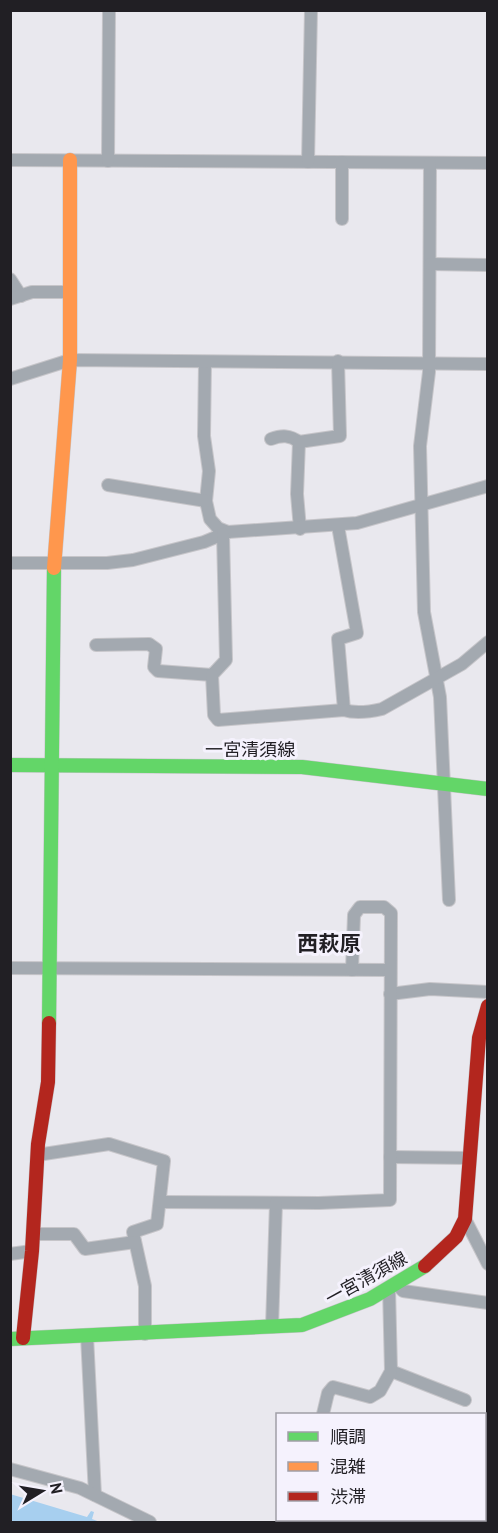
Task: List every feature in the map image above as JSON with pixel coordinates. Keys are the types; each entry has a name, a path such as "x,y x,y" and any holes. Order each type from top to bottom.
{"street":[{"path":"108,160 109,10"},
{"path":"308,162 311,10"},
{"path":"10,160 488,163"},
{"path":"17,1339 32,1251 37,1155 48,1082 54,563 70,360 70,160"},
{"path":"342,162 342,219"},
{"path":"430,163 429,363 422,421 424,612 438,677 449,900"},
{"path":"430,264 488,265"},
{"path":"10,279 16,297 32,292 70,292"},
{"path":"10,379 70,360 488,364"},
{"path":"271,439 284,436 293,437 299,442 340,436 338,361"},
{"path":"205,362 204,436 209,471 206,501 210,519 225,533"},
{"path":"299,442 297,494 300,529"},
{"path":"108,485 206,501"},
{"path":"10,563 107,563 133,560 204,542 225,533 357,523 488,486"},
{"path":"338,526 357,633 338,639 344,710"},
{"path":"225,533 226,660 212,675 214,715 218,720 344,710 353,713 382,709 462,663 488,642"},
{"path":"96,645 149,644 156,649 153,667 158,671 212,675"},
{"name":"一宮清須線","path":"10,765 302,767 488,789"},
{"path":"161,1202 276,1203 390,1200 389,970 391,913 384,907 360,908 354,915 352,970"},
{"path":"10,968 389,970"},
{"path":"390,994 430,989 488,992"},
{"name":"一宮清須線","path":"17,1339 302,1325 343,1314 393,1286 451,1245 461,1230 465,1218 470,1158 482,1094 479,1038 488,1006"},
{"path":"37,1155 109,1144 164,1161 157,1224 133,1232 145,1286 145,1334"},
{"path":"390,1157 470,1158"},
{"path":"272,1327 276,1203"},
{"path":"465,1218 488,1264"},
{"path":"33,1234 74,1234 85,1249 135,1242"},
{"path":"10,1254 32,1251"},
{"path":"323,1413 328,1393 333,1387 370,1397 380,1391 391,1371 393,1286 403,1291 488,1303"},
{"path":"87,1336 95,1495"},
{"path":"391,1371 465,1400"},
{"path":"10,1469 80,1488 150,1522"}],"water":[{"path":"10,1494 87,1517 91,1511 94,1512 92,1519 100,1522 11,1522"}],"traffic: fast":[{"path":"49,1023 54,568"},
{"path":"10,765 302,767 488,789"},
{"path":"10,1339 302,1325 370,1299 425,1266"}],"traffic: slow":[{"path":"54,568 70,360 70,160"}],"traffic: jam":[{"path":"425,1266 456,1237 465,1219 479,1038 488,1006"},
{"path":"23,1338 32,1251 38,1144 48,1082 49,1023"}],"district":[{"name":"西萩原","path":"329,943"}]}
